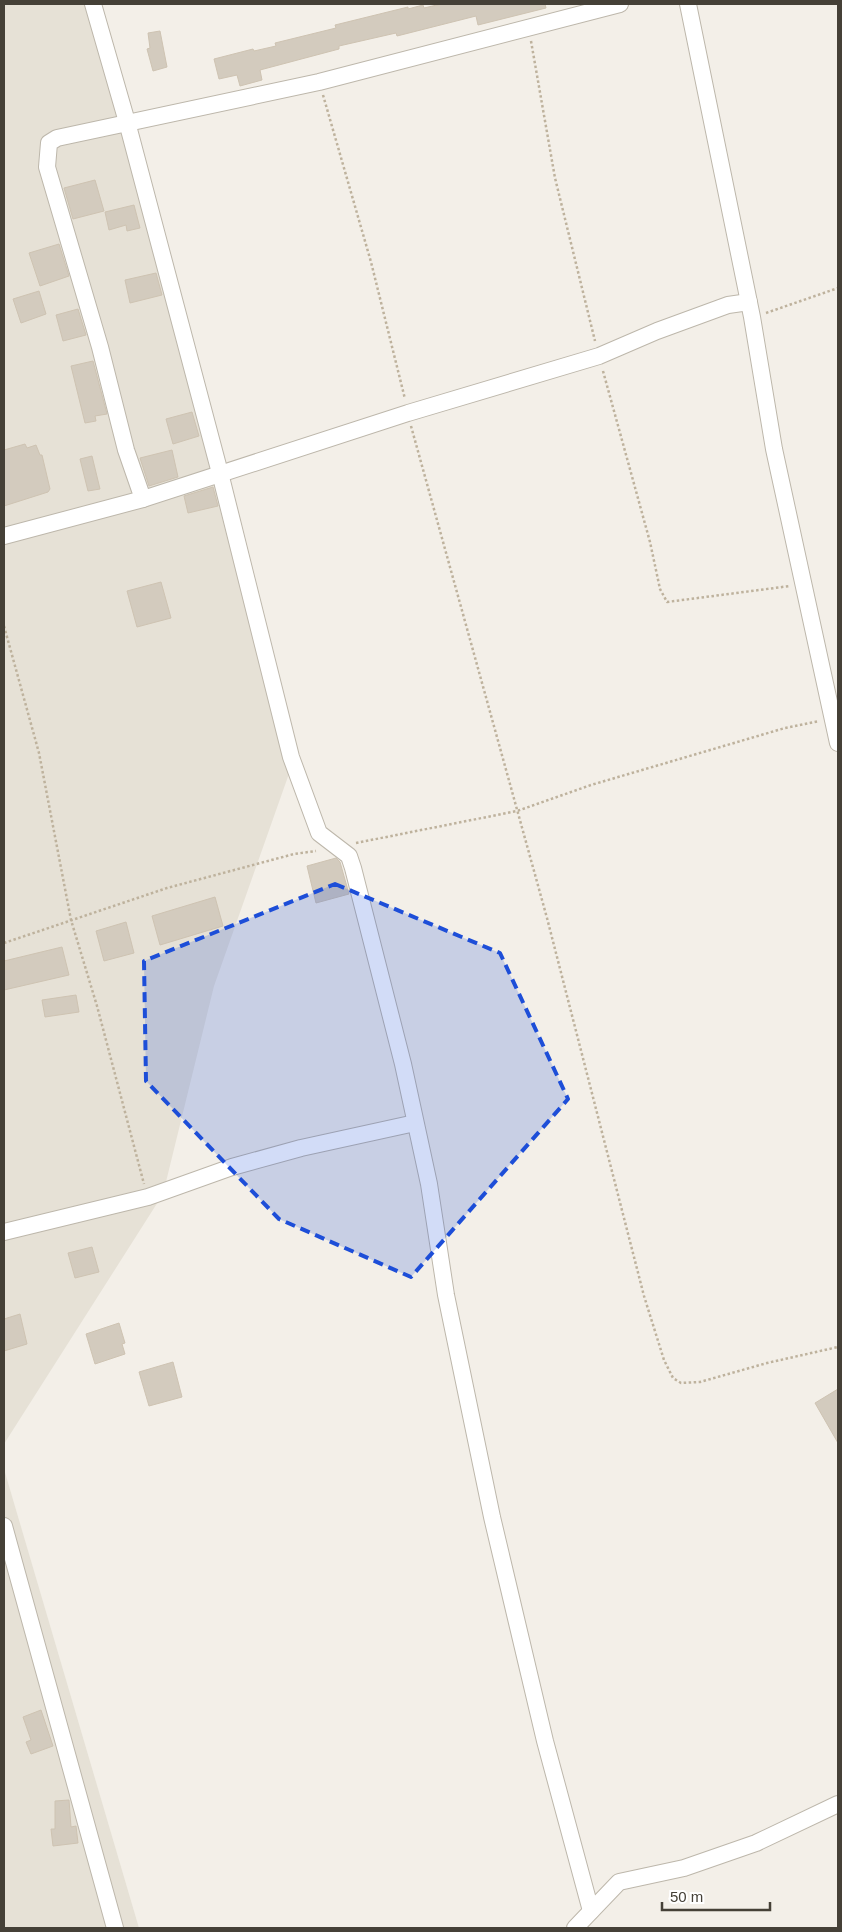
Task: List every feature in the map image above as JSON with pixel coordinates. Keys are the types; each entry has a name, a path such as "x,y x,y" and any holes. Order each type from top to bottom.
{"street":[{"path":"93,4 127,122 220,473 291,757 319,833 349,856 353,868 403,1064 414,1122 429,1184 448,1304 494,1527 545,1741 591,1911"},
{"path":"143,498 126,450 100,347 47,167 46,153 49,143 57,138 127,122 319,82 620,4"},
{"path":"688,4 751,310 774,448 838,743"},
{"path":"4,536 143,498 408,412 599,356 657,331 720,308 751,310"},
{"path":"4,1232 148,1197 266,1158 414,1122"},
{"path":"4,1526 115,1928"},
{"path":"575,1928 619,1882 684,1868 756,1843 838,1804"}],"path":[{"path":"529,28 555,178 599,356 650,542 660,589 667,602 804,584"},
{"path":"319,82 371,262 408,412 517,811 644,1296 664,1360 673,1378 681,1383 700,1382 767,1362 838,1347"},
{"path":"751,310 838,288"},
{"path":"4,626 40,753 71,920 98,1006 148,1197"},
{"path":"4,943 176,886 294,854 339,847 517,811 610,780 785,728 833,717"}],"highlighted area":[{"path":"335,884 500,953 568,1099 411,1277 279,1219 146,1081 144,961"}],"shaded area":[{"path":"4,4 92,4 291,768 214,986 163,1194 4,1444"},
{"path":"4,1469 139,1928 4,1928"}],"building":[{"path":"441,4 545,4 546,8 478,25 476,16 397,36 396,33 339,46 339,49 260,70 262,80 240,86 237,75 219,79 214,59 253,49 254,51 276,46 275,43 336,28 335,25 408,7 408,9 423,5 424,8"},
{"path":"160,31 167,67 153,71 147,49 150,48 148,33"},
{"path":"95,180 104,211 73,219 64,188"},
{"path":"134,205 140,228 127,231 126,225 109,230 105,212"},
{"path":"59,244 69,276 40,286 29,253"},
{"path":"156,273 162,295 130,303 125,280"},
{"path":"39,291 46,314 21,323 13,299"},
{"path":"78,309 86,335 63,341 56,315"},
{"path":"93,361 107,414 95,416 96,421 85,423 71,366"},
{"path":"192,412 199,436 173,444 166,419"},
{"path":"25,444 27,448 36,445 40,455 42,455 50,489 48,492 4,506 4,450"},
{"path":"172,450 178,477 149,486 140,458"},
{"path":"92,456 100,489 88,491 80,459"},
{"path":"213,487 218,506 188,513 184,496"},
{"path":"161,582 171,618 137,627 127,591"},
{"path":"336,858 340,862 349,894 316,903 307,866"},
{"path":"215,897 223,926 160,945 152,916"},
{"path":"126,922 134,953 104,961 96,931"},
{"path":"62,947 69,975 4,990 4,961"},
{"path":"76,995 79,1012 45,1017 42,1000"},
{"path":"92,1247 99,1272 75,1278 68,1253"},
{"path":"20,1314 27,1344 4,1351 4,1319"},
{"path":"119,1323 125,1343 122,1344 125,1354 95,1364 86,1334"},
{"path":"173,1362 182,1397 149,1406 139,1372"},
{"path":"838,1389 838,1443 815,1403"},
{"path":"41,1710 53,1746 31,1754 26,1742 31,1740 23,1717"},
{"path":"69,1800 71,1827 76,1826 78,1843 53,1846 51,1829 55,1829 55,1801"}]}
